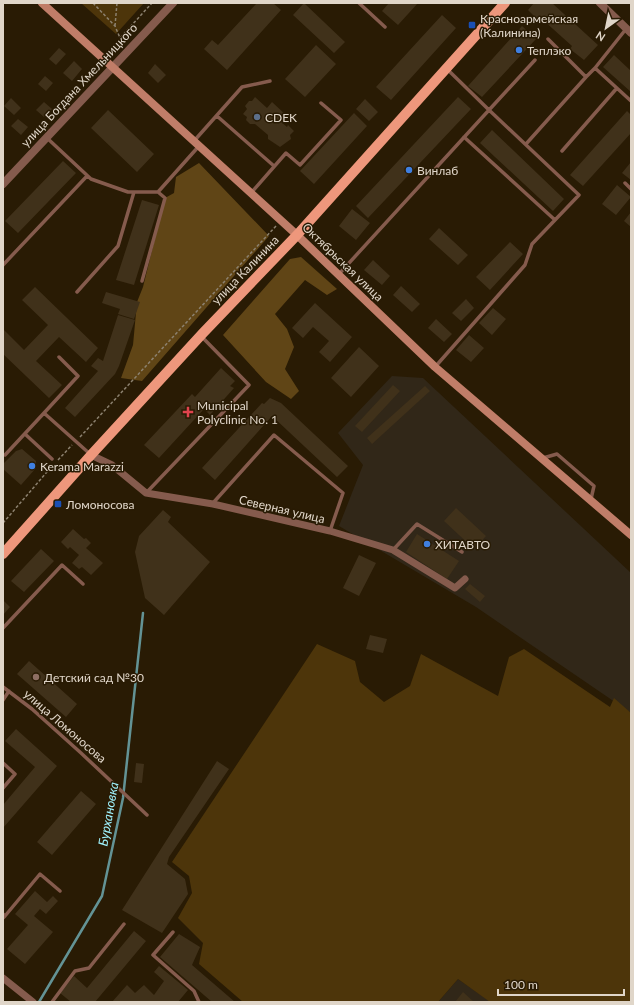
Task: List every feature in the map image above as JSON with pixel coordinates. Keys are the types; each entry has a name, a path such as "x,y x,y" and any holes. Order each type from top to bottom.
{"main road":[{"name":"Октябрьская улица","path":"42,3 281,220 435,367 631,535"},
{"name":"улица Калинина","path":"3,554 91,455 297,235 505,3"}],"street":[{"name":"улица Богдана Хмельницкого","path":"3,184 173,3"},
{"path":"600,3 629,31"},
{"path":"91,455 112,465 146,493"},
{"name":"Северная улица","path":"146,493 213,504 330,531 392,550 455,588 465,578"},
{"path":"3,978 34,1002"}],"lane":[{"path":"359,3 385,27"},
{"path":"526,144 629,31"},
{"path":"548,39 586,77"},
{"path":"339,275 535,60"},
{"path":"435,367 525,265 532,244 579,196 446,68"},
{"path":"596,68 631,101"},
{"path":"158,192 216,116 242,87 270,81"},
{"path":"562,151 617,88"},
{"path":"251,193 286,153 300,165 341,120 321,103"},
{"path":"216,116 274,166"},
{"path":"464,137 554,220"},
{"path":"46,138 91,179 128,192 158,192 165,198 142,281"},
{"path":"3,265 87,176"},
{"path":"625,184 631,189"},
{"path":"77,292 118,246 134,192"},
{"path":"146,493 249,385 201,336"},
{"path":"5,456 78,376 59,357"},
{"path":"44,413 91,455"},
{"path":"25,434 52,459"},
{"path":"213,504 274,435 343,493 330,531"},
{"path":"542,459 558,454 594,486 591,500"},
{"path":"392,550 417,524 462,552"},
{"path":"3,628 62,565 83,584"},
{"name":"улица Ломоносова","path":"3,687 32,709 147,815"},
{"path":"3,700 8,691"},
{"path":"3,763 15,774 3,788"},
{"path":"4,916 40,874 60,891"},
{"path":"52,1002 75,971 89,968 124,924"},
{"path":"173,932 153,956 194,991 199,1002"}],"path":[{"path":"93,3 115,26 120,38 152,3"},
{"path":"115,26 117,3"},
{"path":"3,523 48,470 281,220"}],"shaded area":[{"path":"81,3 144,3 116,34"},
{"path":"199,163 269,236 142,381 121,378 133,345 137,302 143,287 165,198 174,193 176,177"},
{"path":"301,257 337,289 327,295 305,280 275,314 287,329 294,347 285,369 299,391 291,399 266,382 223,335 290,259"},
{"path":"392,376 423,378 631,573 631,713 476,607 339,526 363,465 338,433"},
{"path":"317,644 355,661 360,682 384,702 410,686 421,654 498,696 509,657 524,649 610,707 614,698 631,713 631,1002 490,1002 458,979 438,1002 243,1002 199,964 203,943 178,918 192,893 189,876 172,862"},
{"path":"458,979 491,1002 438,1002"}],"building":[{"path":"254,3 273,3 281,10 227,70 204,49 212,40 218,45 256,4"},
{"path":"304,3 345,42 334,53 293,15"},
{"path":"389,3 418,3 398,25 382,11"},
{"path":"534,3 552,3 598,45 584,60 570,49 572,46 543,20 540,22 528,10"},
{"path":"442,15 456,28 391,100 376,87"},
{"path":"522,26 536,39 482,97 468,86"},
{"path":"316,45 336,64 305,97 285,79"},
{"path":"59,48 66,54 56,65 49,59"},
{"path":"614,55 631,71 631,92 603,67"},
{"path":"74,61 82,69 72,81 63,73"},
{"path":"155,64 166,75 158,83 148,73"},
{"path":"45,76 53,83 46,91 38,84"},
{"path":"255,97 267,108 272,102 286,115 281,122 287,127 288,125 294,131 290,135 291,139 280,147 268,139 268,135 255,124 250,124 246,120 247,117 243,114 247,109 245,106"},
{"path":"458,97 471,109 368,218 356,206"},
{"path":"11,98 21,108 14,115 4,106"},
{"path":"365,99 378,112 369,121 356,109"},
{"path":"44,102 52,109 44,117 36,110"},
{"path":"108,110 154,154 137,172 91,128"},
{"path":"627,111 631,115 631,133 583,186 570,175"},
{"path":"354,113 367,126 314,184 300,171"},
{"path":"18,119 28,127 21,135 11,126"},
{"path":"492,130 564,199 553,211 480,143"},
{"path":"63,161 76,173 18,233 5,221"},
{"path":"631,162 631,180 622,173"},
{"path":"617,185 631,197 616,215 602,204"},
{"path":"142,200 159,205 134,285 116,280"},
{"path":"352,209 370,223 356,240 339,226"},
{"path":"631,212 631,227 624,221"},
{"path":"439,228 468,255 458,265 429,239"},
{"path":"510,242 523,254 490,290 476,277"},
{"path":"373,260 390,276 382,285 364,270"},
{"path":"401,286 420,304 412,312 393,295"},
{"path":"35,287 98,348 86,362 59,337 36,361 62,385 49,398 3,354 3,329 24,350 48,325 22,300"},
{"path":"106,292 140,302 134,319 118,314 120,309 102,303"},
{"path":"466,299 474,308 461,321 452,313"},
{"path":"315,303 352,337 330,362 319,352 329,341 313,327 303,338 292,328"},
{"path":"493,308 506,319 492,335 479,323"},
{"path":"118,315 135,320 119,366 115,374 75,417 65,408 98,371 91,366 98,358 103,361"},
{"path":"436,319 452,334 444,342 428,328"},
{"path":"469,335 484,348 471,362 456,350"},
{"path":"359,347 379,366 351,397 331,378"},
{"name":"Municipal Polyclinic No. 1","path":"221,368 235,381 230,386 234,388 210,415 204,409 159,458 144,445 192,394 195,397"},
{"path":"393,385 400,391 362,432 355,426"},
{"path":"425,386 430,391 372,444 367,438"},
{"path":"270,398 281,403 348,466 337,477 272,416 215,480 202,468 262,403 264,404"},
{"path":"22,449 36,461 36,468 21,485 3,469 3,464 16,451"},
{"path":"456,508 486,536 474,549 444,521"},
{"path":"163,510 171,517 168,522 210,562 164,615 145,598 135,552 139,536"},
{"path":"73,529 91,543 86,548 103,563 91,575 82,567 79,569 72,563 79,555 70,547 68,549 61,542"},
{"path":"417,534 459,561 447,579 406,552"},
{"path":"41,549 54,561 24,592 11,581"},
{"path":"359,555 376,563 359,596 343,588"},
{"path":"470,584 485,596 480,602 465,589"},
{"path":"3,600 10,607 3,615"},
{"path":"370,635 387,639 383,653 366,649"},
{"path":"29,661 77,704 66,717 17,674"},
{"path":"16,729 57,766 3,828 3,805 35,767 5,741"},
{"path":"217,761 229,769 169,857 167,864 185,879 188,894 162,933 122,910"},
{"path":"136,763 144,764 142,783 134,782"},
{"path":"81,791 96,804 52,855 37,842"},
{"path":"35,891 47,902 53,896 58,901 46,914 40,909 34,916 53,932 25,964 7,949 28,925 15,914"},
{"path":"134,931 146,941 95,1002 71,1002 60,993 74,976 87,988"},
{"path":"179,934 200,947 192,965 235,1002 212,1002 160,957"},
{"path":"159,966 188,990 178,1002 112,1002 127,985 135,993 144,985 154,995 164,981 154,972"},
{"path":"463,992 474,1002 455,1002"}],"waterway":[{"name":"Бурхановка","path":"39,1002 102,896 123,798 143,613"}],"place":[{"name":"Красноармейская (Калинина)","path":"472,25"},
{"name":"Теплэко","path":"519,50"},
{"name":"CDEK","path":"257,117"},
{"name":"Винлаб","path":"409,170"},
{"name":"Municipal Polyclinic No. 1","path":"188,412"},
{"name":"Kerama Marazzi","path":"32,466"},
{"name":"Ломоносова","path":"58,504"},
{"name":"ХИТАВТО","path":"427,544"},
{"name":"Детский сад №30","path":"36,677"}]}
